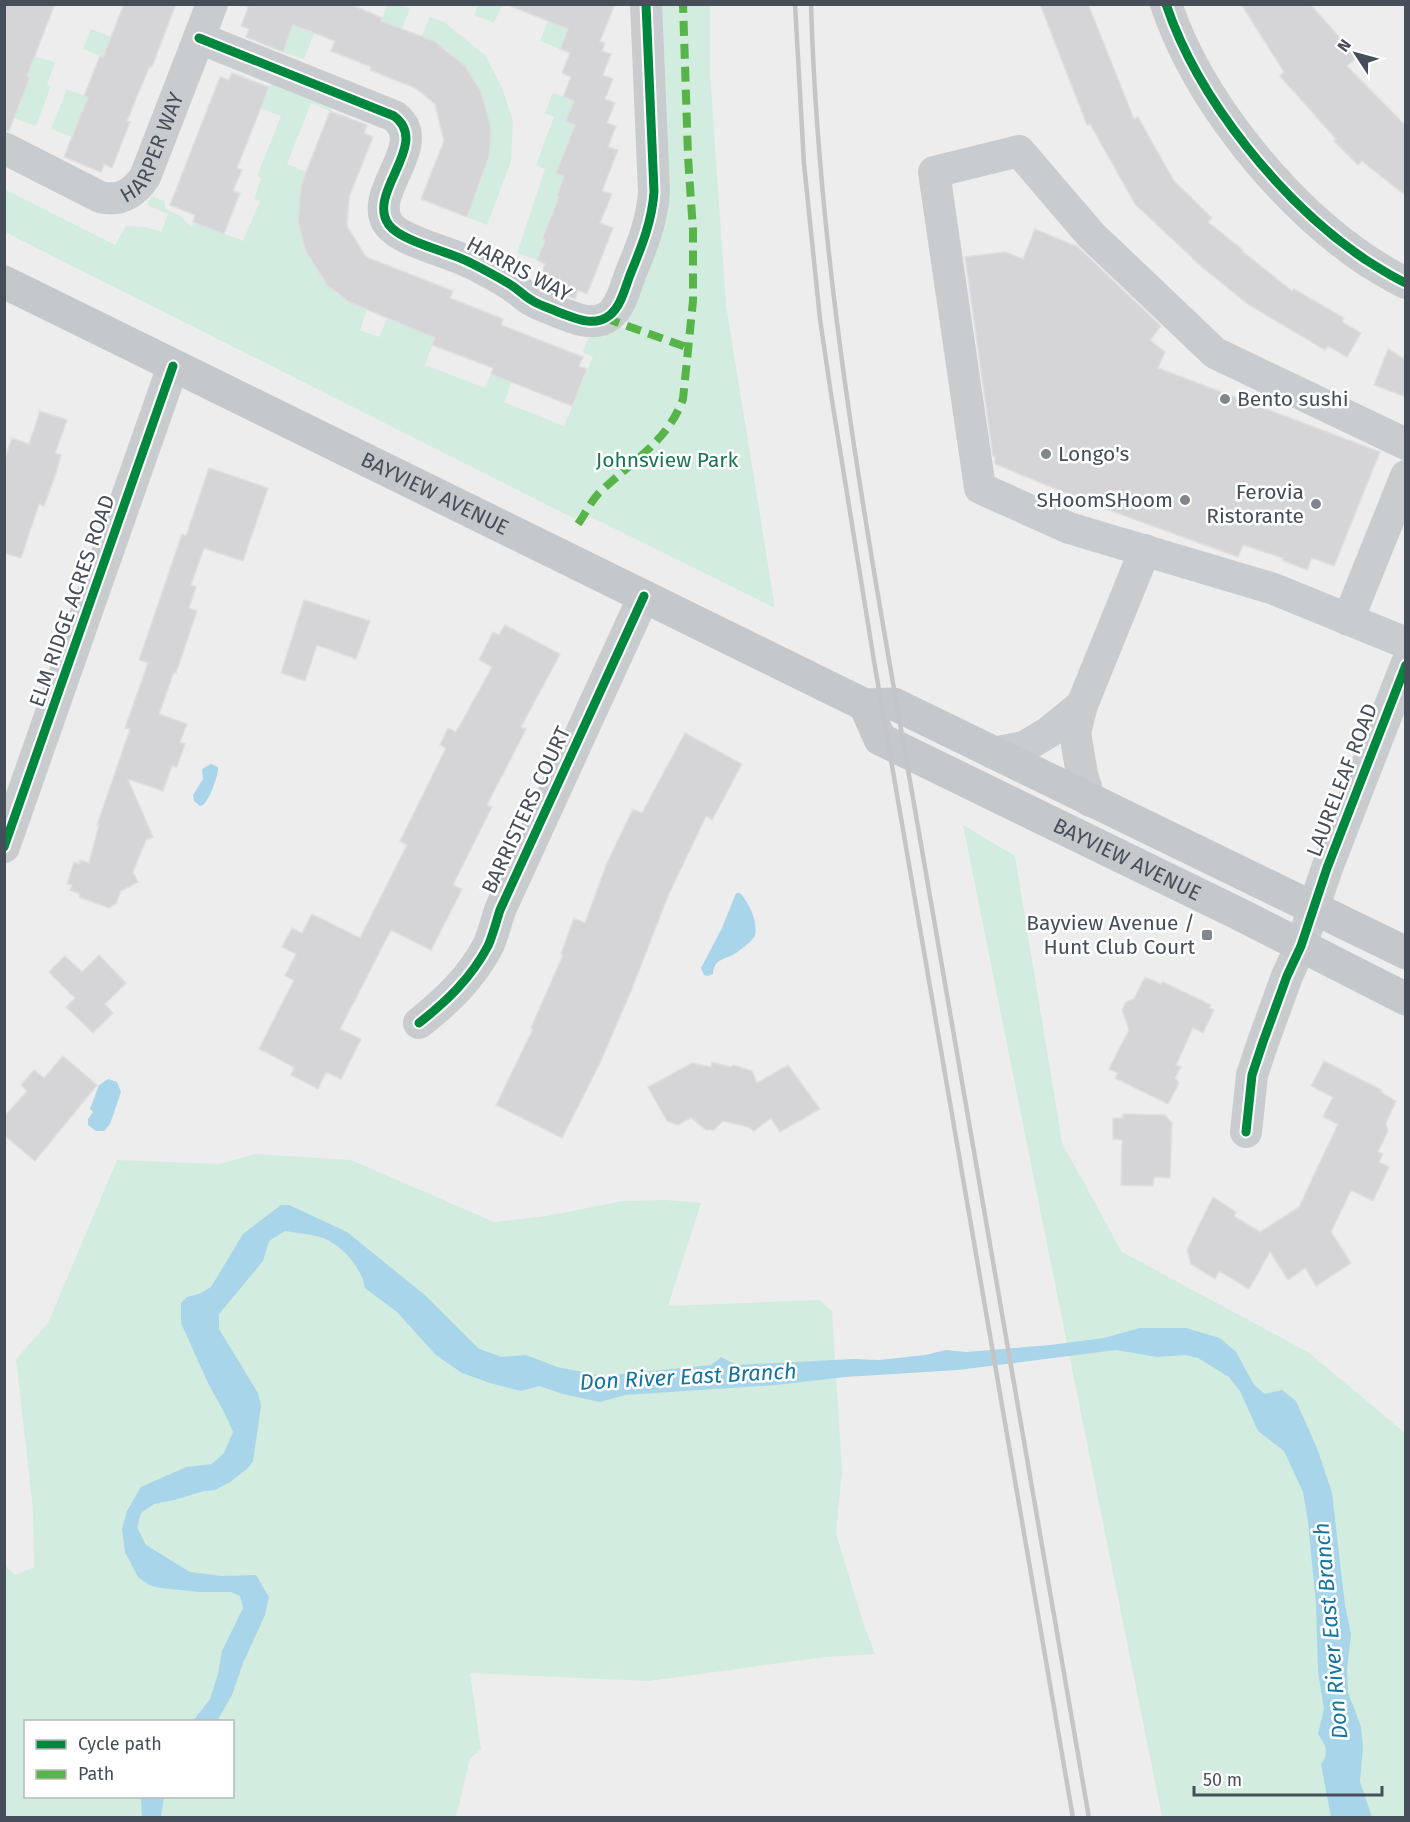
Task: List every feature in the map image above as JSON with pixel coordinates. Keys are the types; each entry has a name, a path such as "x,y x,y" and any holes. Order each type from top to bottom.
{"main road":[{"name":"BAYVIEW AVENUE","path":"4,282 865,705 894,704 1406,953"},
{"name":"BAYVIEW AVENUE","path":"865,705 880,739 1239,914 1406,999"}],"street":[{"name":"HARPER WAY","path":"4,148 100,197 114,199 127,195 145,177 212,4"},
{"name":"HARRIS WAY","path":"199,38 394,116 404,129 406,140 383,204 385,217 391,228 407,237 470,262 511,285 536,303 580,320 593,322 605,318 618,306 652,213 654,192 646,4"},
{"path":"1166,4 1195,72 1246,147 1306,211 1346,246 1406,284"},
{"path":"1406,444 1215,352 1091,235 1019,151 934,172 980,488 1069,528 1274,589 1406,643"},
{"name":"ELM RIDGE ACRES ROAD","path":"4,847 173,366"},
{"path":"1348,620 1406,476"},
{"path":"1090,801 1082,774 1075,733 1082,705 1144,550"},
{"name":"BARRISTERS COURT","path":"419,1023 443,1004 467,979 489,944 500,910 644,596"},
{"name":"LAURELEAF ROAD","path":"1246,1132 1252,1075 1287,976 1315,909 1349,809 1406,665"},
{"path":"993,753 1024,747 1049,732 1082,705"}],"green space":[{"path":"388,4 410,9 402,29 381,21"},
{"path":"301,5 325,5 304,59 283,52"},
{"path":"478,5 502,5 494,23 474,15"},
{"name":"Johnsview Park","path":"659,5 710,5 710,72 726,305 775,608 581,512 575,519 5,232 4,189 115,245 126,226 146,227 161,232 168,214 147,205 151,196 165,201 165,209 180,216 192,227 194,222 243,241 260,201 254,199 261,178 257,176 281,116 261,108 272,81 333,105 330,111 311,103 287,164 306,172 307,252 327,285 350,302 367,310 360,330 379,337 387,319 435,337 425,365 485,388 491,374 512,382 504,402 564,426 593,357 583,352 588,338 605,336 618,326 629,330 632,323 624,321 637,294"},
{"path":"430,17 444,22 485,55 502,88 513,121 511,161 487,225 467,217 483,176 422,36"},
{"path":"548,21 568,29 560,49 540,41"},
{"path":"91,29 111,37 103,57 83,49"},
{"path":"35,56 55,63 47,84 51,86 36,126 14,118 30,78 27,76"},
{"path":"67,89 88,97 72,137 51,129"},
{"path":"553,93 574,101 566,121 575,125 556,173 564,176 537,260 517,253 545,169 536,165 554,117 545,113"},
{"path":"963,825 1015,856 1062,1143 1122,1252 1308,1352 1405,1433 1405,1817 1162,1817"},
{"path":"255,1154 351,1160 494,1222 547,1216 623,1201 666,1200 701,1203 668,1306 819,1300 832,1311 842,1471 836,1533 875,1654 825,1657 649,1681 470,1673 481,1749 470,1759 456,1817 5,1817 4,1564 15,1575 34,1567 33,1509 16,1359 48,1323 117,1160 220,1164"}],"water":[{"path":"211,764 218,767 217,775 208,798 200,806 194,801 193,795 203,779 202,769"},
{"path":"736,893 740,893 750,908 754,919 755,936 736,953 718,962 713,974 704,975 701,968 722,928"},
{"path":"108,1079 117,1082 121,1092 110,1124 104,1131 96,1131 88,1125 88,1119 93,1112 90,1109 99,1085"},
{"name":"Don River East Branch","path":"281,1205 289,1205 347,1232 426,1296 479,1349 502,1357 526,1355 557,1367 604,1376 711,1365 721,1357 736,1365 853,1359 879,1360 925,1355 946,1350 966,1352 1050,1345 1104,1338 1140,1328 1186,1328 1220,1338 1236,1352 1254,1385 1265,1394 1282,1390 1296,1401 1317,1448 1332,1493 1345,1605 1351,1634 1347,1670 1348,1692 1361,1727 1363,1747 1360,1782 1372,1817 1331,1817 1321,1764 1326,1749 1318,1734 1324,1709 1318,1672 1316,1605 1303,1492 1284,1451 1258,1431 1240,1391 1229,1377 1198,1358 1185,1355 1157,1357 1116,1350 958,1370 625,1395 600,1402 539,1386 521,1391 462,1373 436,1355 397,1312 365,1288 355,1265 337,1246 318,1237 285,1231 269,1241 263,1261 219,1314 219,1329 258,1393 261,1406 253,1461 247,1469 230,1482 215,1490 154,1504 141,1513 137,1527 146,1545 190,1572 221,1576 256,1575 269,1597 265,1615 243,1663 232,1695 218,1720 194,1720 210,1699 222,1651 243,1608 240,1596 231,1592 200,1592 149,1585 138,1577 125,1552 122,1529 127,1511 141,1487 186,1467 212,1464 224,1453 233,1432 181,1323 181,1303 187,1297 199,1294 211,1287 243,1234"},
{"path":"141,1798 164,1798 161,1817 142,1817"}],"building":[{"path":"4,4 55,4 27,76 30,77 9,131 4,130"},
{"path":"124,4 176,4 152,67 150,66 127,121 130,122 112,168 104,164 101,172 64,157 88,97 84,96 100,56 103,57"},
{"path":"244,4 350,4 382,18 381,21 434,41 465,66 481,91 491,129 489,157 467,217 421,199 444,141 435,104 415,88 331,51 335,41 293,25 283,52 246,37 249,29 241,26 248,8"},
{"path":"510,4 615,4 600,41 605,43 602,51 611,54 603,75 613,79 605,99 615,103 607,123 616,126 608,147 618,150 602,191 612,194 600,223 613,228 587,294 578,290 575,299 538,283 545,264 537,260 564,176 556,173 575,125 566,121 574,101 563,97 571,77 562,73 570,53 560,49 568,29 510,6"},
{"path":"1040,4 1088,4 1134,119 1138,117 1174,181 1212,218 1208,222 1242,251 1292,291 1294,289 1344,318 1342,322 1361,333 1347,357 1328,346 1325,350 1249,305 1203,268 1135,204 1090,124 1087,125"},
{"path":"1241,4 1310,4 1357,57 1347,66 1406,126 1406,196 1362,161 1358,165 1334,141 1336,139 1280,76 1284,72"},
{"path":"232,73 269,87 237,168 242,170 233,191 240,193 224,234 193,222 195,215 170,205 220,77 229,80"},
{"path":"330,111 367,125 364,133 373,137 349,197 347,226 366,257 453,291 450,298 503,319 501,325 583,357 579,366 587,369 572,406 491,374 493,368 432,345 435,338 349,302 327,285 306,252 298,222 301,185"},
{"path":"1035,229 1078,247 1161,326 1150,340 1165,352 1158,368 1380,452 1334,566 1312,558 1307,570 1282,560 1283,558 1243,545 1238,557 1095,505 995,464 965,257 1005,252 1023,259"},
{"path":"1388,349 1406,360 1406,397 1374,385"},
{"path":"40,411 67,420 55,453 61,455 56,473 44,506 39,504 21,558 4,553 4,462 12,438 29,444"},
{"path":"209,468 268,488 243,561 204,548 191,585 196,587 189,608 197,611 159,714 187,724 180,742 185,744 177,767 172,766 163,791 128,779 153,837 146,840 133,872 138,882 121,891 116,904 109,908 79,897 80,894 70,890 72,885 67,884 74,862 79,864 80,860 89,863 99,825 97,825 130,729 125,728 148,663 139,660 182,534 186,536"},
{"path":"304,600 370,621 356,659 317,645 305,681 281,673"},
{"path":"505,625 560,654 521,727 526,729 487,805 492,807 453,885 462,889 431,950 391,930 340,1029 361,1039 341,1079 326,1072 318,1089 291,1075 294,1067 259,1049 294,980 285,976 296,954 282,947 292,928 302,933 312,914 360,938 407,845 400,841 446,748 440,745 448,728 456,732 492,667 479,660 493,632 499,635"},
{"path":"685,733 742,764 712,820 706,816 668,896 599,1065 562,1138 496,1105 533,1029 531,1028 563,955 561,954 574,918 585,923 607,863 633,809 642,813"},
{"path":"99,955 126,983 105,1004 113,1013 93,1033 66,1007 75,998 49,972 65,956 82,972"},
{"path":"1145,977 1161,984 1163,982 1211,1005 1209,1008 1214,1010 1203,1033 1193,1028 1176,1065 1181,1067 1175,1078 1179,1083 1168,1104 1115,1078 1118,1073 1109,1069 1129,1030 1122,1010 1126,1002 1134,999"},
{"path":"63,1056 97,1085 35,1161 4,1135 4,1117 27,1091 21,1085 34,1070 44,1078"},
{"path":"1324,1061 1382,1090 1381,1092 1396,1101 1386,1123 1388,1131 1378,1152 1383,1154 1379,1162 1389,1167 1373,1201 1351,1190 1331,1232 1351,1263 1316,1286 1305,1268 1288,1280 1270,1252 1249,1289 1219,1271 1215,1279 1191,1264 1187,1250 1213,1197 1236,1212 1234,1216 1260,1232 1299,1207 1338,1124 1323,1117 1333,1097 1311,1086"},
{"path":"712,1062 730,1067 734,1065 752,1071 757,1083 788,1065 820,1109 780,1132 771,1118 754,1131 748,1127 723,1121 714,1130 706,1130 691,1118 678,1125 667,1121 648,1087 692,1063 711,1067"},
{"path":"1123,1114 1165,1115 1172,1123 1170,1178 1154,1177 1153,1186 1121,1185 1122,1140 1113,1139 1113,1118 1123,1118"}],"railway":[{"path":"795,4 804,164 820,319 831,394 874,661 1073,1818"},
{"path":"811,4 824,211 850,417 883,623 1089,1818"}],"marked path":[{"path":"578,524 599,493 658,439 668,427 683,399 693,301 693,230 683,4"},
{"path":"605,318 689,348"}],"cycle path":[{"path":"199,38 394,116 404,127 406,140 403,154 385,198 384,212 389,225 404,237 462,259 486,271 539,304 578,319 598,321 610,315 620,302 645,235 653,203 646,4"},
{"path":"1166,4 1180,40 1199,77 1221,112 1275,180 1335,237 1366,260 1406,283"},
{"path":"4,847 173,366"},
{"path":"419,1023 458,988 488,946 500,910 644,596"},
{"path":"1246,1132 1252,1075 1263,1042 1287,976 1301,946 1327,868 1406,665"}],"place":[{"name":"Bento sushi","path":"1225,399"},
{"name":"Longo's","path":"1046,454"},
{"name":"SHoomSHoom","path":"1185,500"},
{"name":"Ferovia Ristorante","path":"1316,504"},
{"name":"Bayview Avenue / Hunt Club Court","path":"1207,935"}]}
